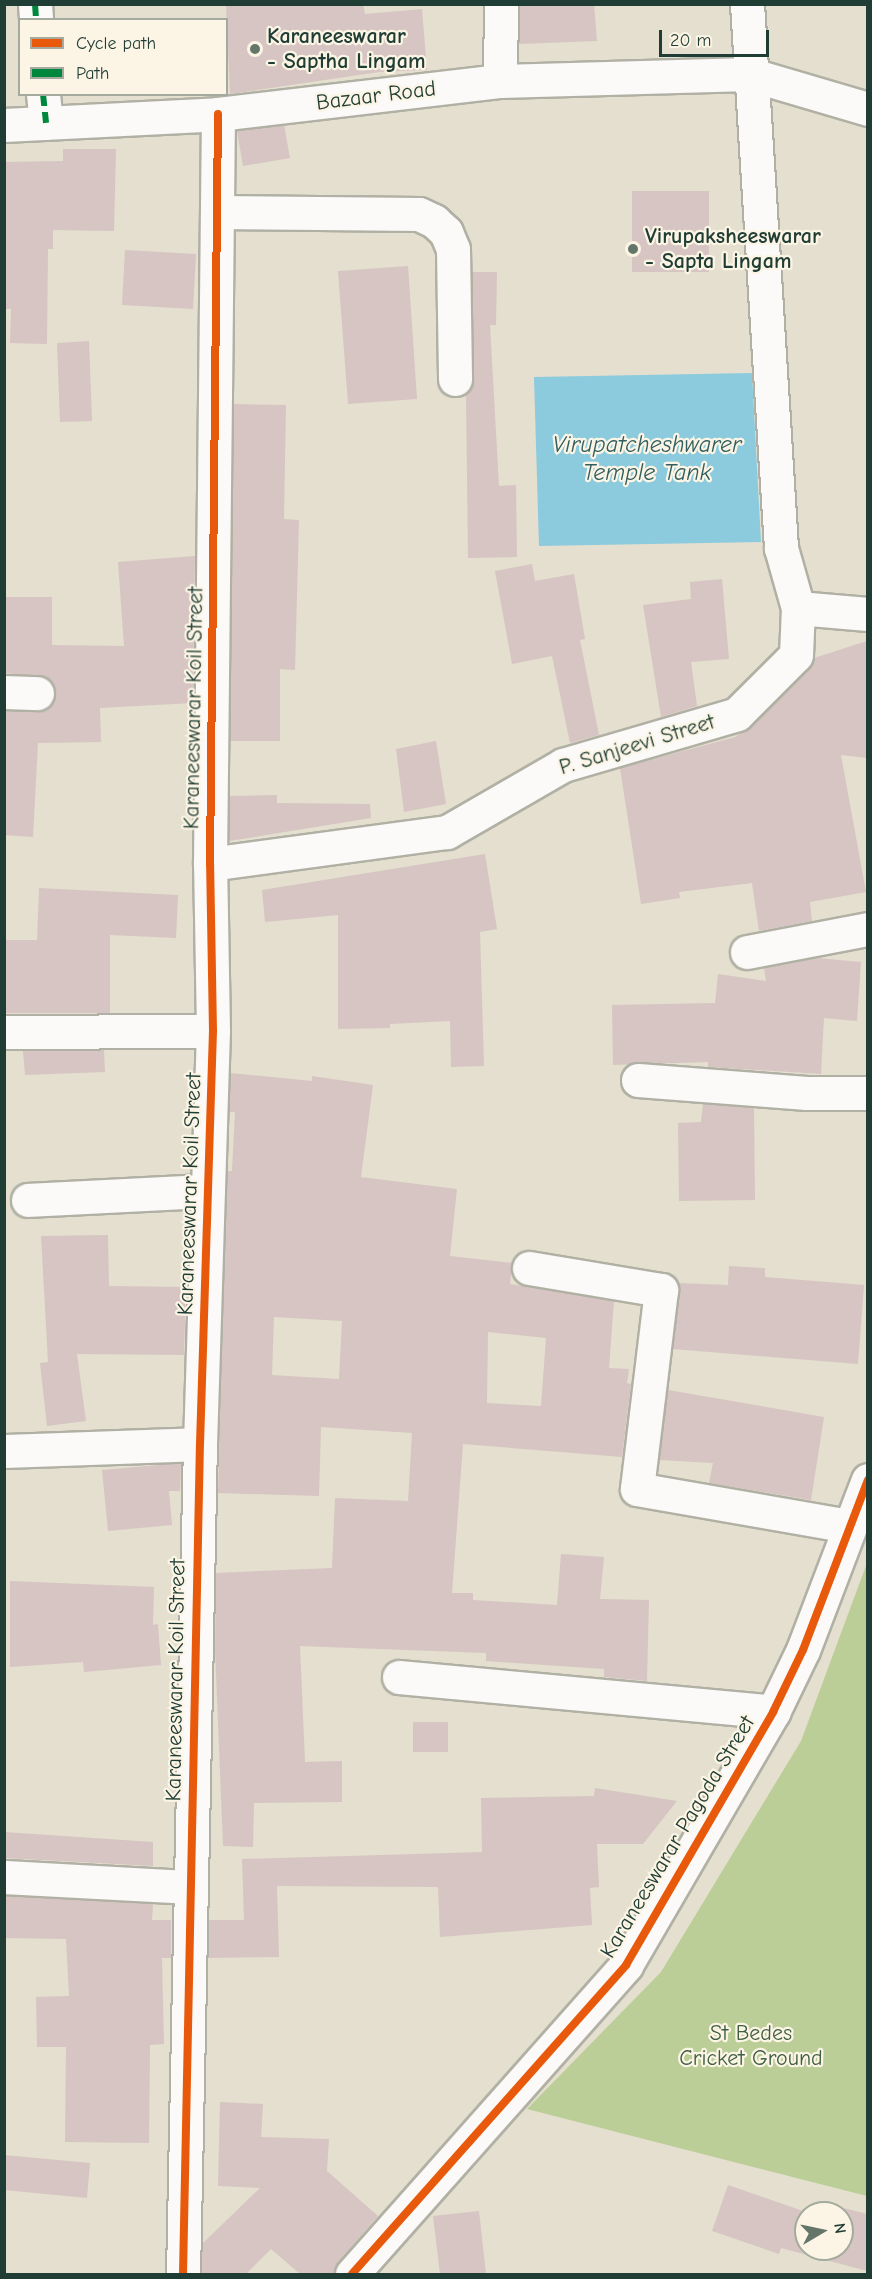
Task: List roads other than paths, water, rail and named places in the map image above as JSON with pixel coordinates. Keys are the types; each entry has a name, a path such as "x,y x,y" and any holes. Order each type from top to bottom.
{"street":[{"path":"500,81 501,4"},
{"name":"P. Sanjeevi Street","path":"210,864 447,832 563,765 737,714 796,655 798,608 781,548 749,74 747,4"},
{"name":"Bazaar Road","path":"4,125 45,109 219,114 500,81 749,74 867,109"},
{"name":"Karaneeswarar Koil Street","path":"183,2274 189,1887 213,1031 210,864 219,114"},
{"path":"217,212 418,214 434,221 446,232 453,249 455,380"},
{"path":"798,608 867,614"},
{"path":"4,692 37,693"},
{"path":"747,952 867,929"},
{"path":"13,1032 213,1031"},
{"path":"638,1080 807,1093 867,1093"},
{"path":"28,1200 208,1191"},
{"path":"529,1268 661,1290 637,1489 850,1526"},
{"path":"4,1451 200,1444"},
{"name":"Karaneeswarar Pagoda Street","path":"352,2274 626,1965 773,1712 802,1650 867,1480"},
{"path":"399,1677 773,1712"},
{"path":"4,1877 189,1887"}],"water":[{"name":"Virupatcheshwarer Temple Tank","path":"752,373 761,542 539,546 534,377"}],"place":[{"name":"Karaneeswarar - Saptha Lingam","path":"255,49"},
{"name":"Virupaksheeswarar - Sapta Lingam","path":"633,249"}],"park label":[{"name":"St Bedes Cricket Ground","path":"751,2046"}]}
